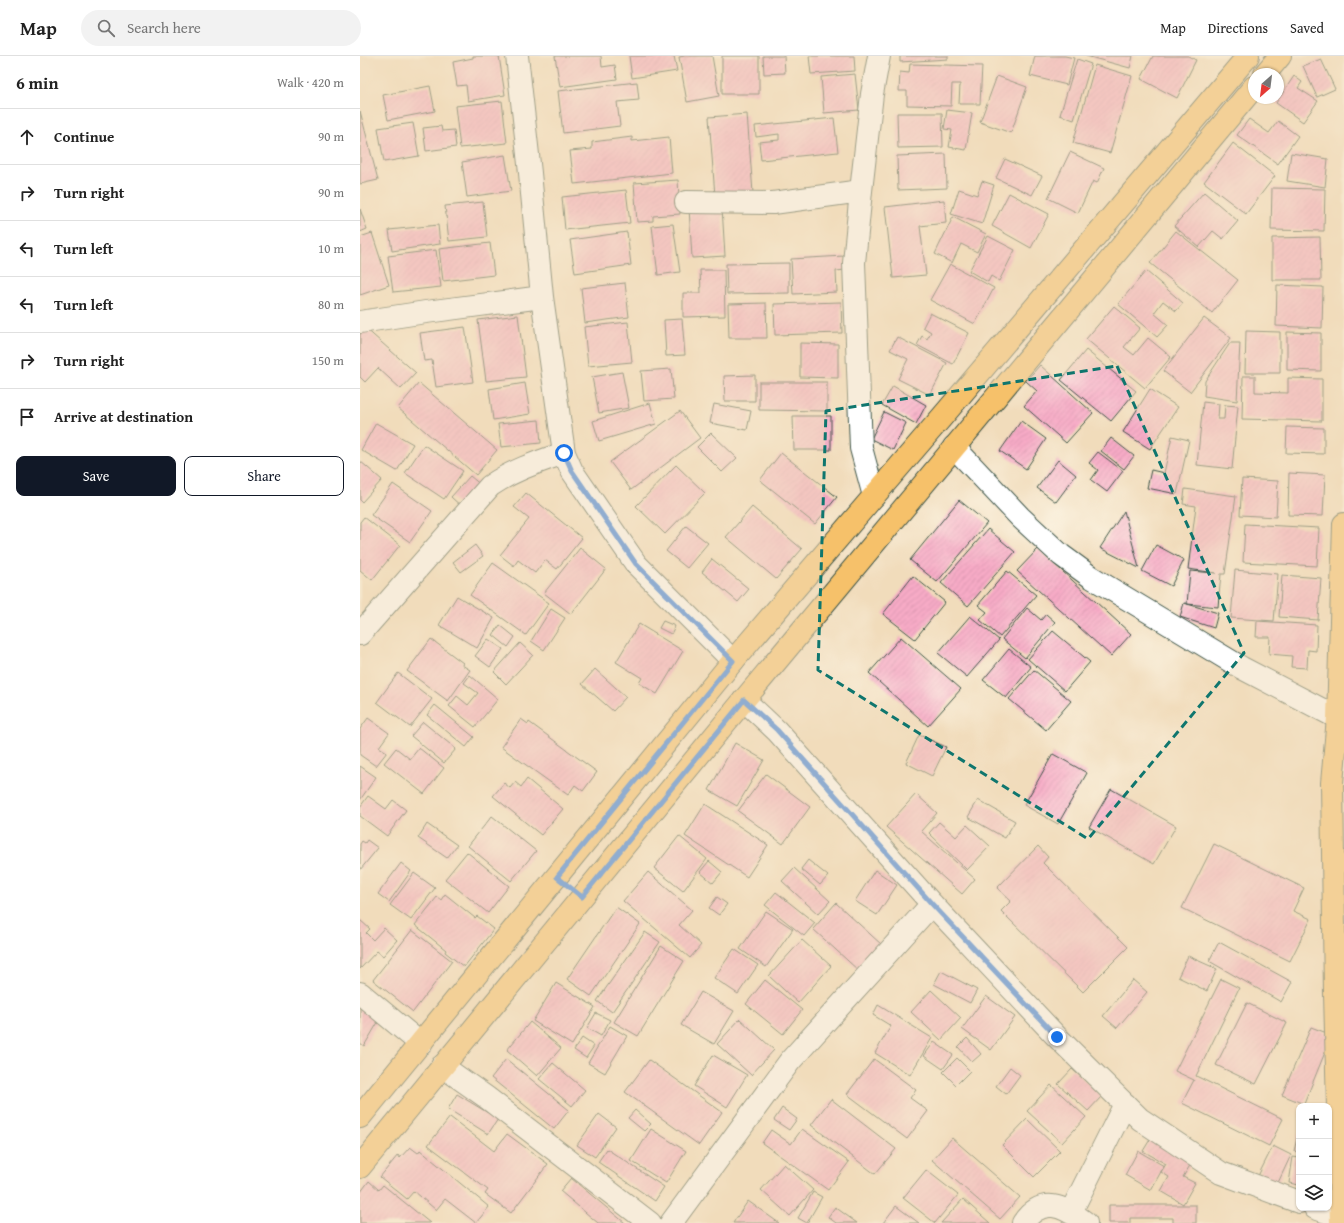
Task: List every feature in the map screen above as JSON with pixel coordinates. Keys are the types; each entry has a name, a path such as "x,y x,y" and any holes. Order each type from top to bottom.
{"main road":[{"path":"360,1117 733,661 1248,56"},
{"path":"1270,68 1280,56"},
{"path":"360,1167 744,700 1248,94"},
{"path":"1099,232 1119,249"},
{"path":"1341,1220 1335,994 1332,783 1338,718 1344,524"},
{"path":"557,877 582,897"}],"street":[{"path":"517,56 542,298 564,453 572,471 636,564 733,661"},
{"path":"874,496 861,448 854,263 860,191 872,94 879,56"},
{"path":"686,202 773,203 860,191"},
{"path":"360,322 426,312 542,298"},
{"path":"954,447 1025,521 1061,555 1091,577 1242,668 1338,718"},
{"path":"360,634 490,486 500,479 531,464 564,453"},
{"path":"744,700 777,730 932,904 1057,1037 1140,1119 1221,1173 1296,1201"},
{"path":"671,1223 790,1061 932,904"},
{"path":"360,993 421,1044"},
{"path":"442,1066 486,1097 650,1223"},
{"path":"1023,1223 1034,1210 1044,1206 1057,1207 1079,1217 1125,1104"},
{"path":"1322,1211 1341,1220"}],"highlighted area":[{"path":"1117,366 1244,653 1088,839 818,670 826,411"}],"building":[{"path":"473,56 499,56 505,95 468,101 466,85 457,86 453,62 473,58"},
{"path":"555,56 601,56 602,67 615,65 617,79 560,87"},
{"path":"629,56 674,56 677,71 632,78"},
{"path":"712,56 719,96 687,102 679,57"},
{"path":"722,56 759,56 759,94 722,94"},
{"path":"763,56 784,56 785,73 764,74"},
{"path":"809,56 854,56 855,71 811,74"},
{"path":"900,56 948,56 948,59 900,62"},
{"path":"1035,56 1065,56 1074,58 1067,85 1030,76"},
{"path":"1086,56 1133,56 1130,68"},
{"path":"1153,56 1188,56 1196,60 1177,98 1141,79"},
{"path":"1077,59 1091,64 1074,120 1060,115"},
{"path":"1321,59 1335,89 1317,97 1303,66"},
{"path":"910,64 982,66 980,104 959,104 960,84 952,84 951,106 907,105 907,91 899,91 900,72 909,73"},
{"path":"1095,65 1132,76 1110,153 1073,143"},
{"path":"855,74 859,110 824,113 821,77"},
{"path":"997,76 1027,87 1011,133 980,122"},
{"path":"1294,76 1302,82 1298,88 1318,101 1303,122 1277,104 1284,104 1284,91"},
{"path":"637,82 639,100 617,102 620,126 563,133 558,91"},
{"path":"430,86 435,111 388,120 383,95"},
{"path":"502,101 507,143 460,148 455,106"},
{"path":"947,110 972,113 966,150 949,147 952,130 944,129"},
{"path":"360,111 378,180 360,184"},
{"path":"897,113 942,113 943,147 898,148"},
{"path":"747,114 753,193 715,196 709,117"},
{"path":"834,118 838,152 761,160 759,142 779,140 779,134 756,137 755,126"},
{"path":"1249,119 1269,133 1278,121 1298,136 1278,164 1237,135"},
{"path":"413,123 419,156 384,162 378,128"},
{"path":"441,126 442,131 454,130 456,147 426,151 423,128"},
{"path":"632,137 632,141 669,137 672,173 574,184 570,151 592,149 592,142"},
{"path":"1233,143 1275,176 1246,214 1204,182"},
{"path":"1070,152 1104,168 1097,183 1093,181 1078,213 1048,198"},
{"path":"1291,153 1328,159 1325,187 1287,181"},
{"path":"946,154 947,188 898,190 897,156"},
{"path":"505,155 511,191 467,197 462,162"},
{"path":"1005,159 1042,176 1032,195 996,178"},
{"path":"678,180 680,214 653,216 653,221 637,222 634,183"},
{"path":"982,181 994,185 982,224 951,214 959,189 977,195"},
{"path":"1272,188 1325,189 1324,231 1271,230"},
{"path":"626,190 630,223 565,230 562,197"},
{"path":"1204,192 1238,221 1223,239 1213,231 1199,247 1174,226"},
{"path":"1009,193 1049,214 1031,248 992,226"},
{"path":"944,200 946,223 920,226 926,275 893,278 885,207"},
{"path":"483,202 487,237 449,241 445,206"},
{"path":"722,207 725,256 692,258 689,208"},
{"path":"360,209 367,229 360,232"},
{"path":"953,217 986,234 977,252 961,244 952,263 935,254"},
{"path":"673,224 680,272 658,275 652,226"},
{"path":"438,225 440,244 392,251 389,230"},
{"path":"1176,231 1238,280 1212,313 1150,263"},
{"path":"627,232 631,265 575,273 570,240"},
{"path":"372,233 389,285 360,295 360,237"},
{"path":"988,236 1015,250 999,281 991,276 988,282 969,271"},
{"path":"1320,237 1321,280 1272,280 1272,238"},
{"path":"490,243 494,275 443,281 439,249"},
{"path":"436,250 441,287 393,292 388,256"},
{"path":"844,256 845,270 836,271 837,292 793,294 791,259"},
{"path":"789,263 789,293 727,294 726,264"},
{"path":"950,264 994,288 975,324 930,300"},
{"path":"700,270 724,270 725,316 683,317 683,293 701,293"},
{"path":"1146,271 1183,303 1176,311 1163,301 1154,313 1168,325 1157,337 1118,304"},
{"path":"625,283 629,317 585,323 581,288"},
{"path":"1277,285 1323,287 1322,328 1276,326"},
{"path":"841,302 842,333 775,335 774,304"},
{"path":"766,303 767,338 729,338 728,304"},
{"path":"1114,306 1140,328 1124,347 1134,355 1148,338 1171,357 1145,388 1086,339"},
{"path":"930,313 969,333 953,364 917,345 922,336 927,339 931,332 923,327"},
{"path":"518,315 526,377 486,381 478,320"},
{"path":"1204,318 1231,338 1190,392 1163,371"},
{"path":"682,319 685,355 666,356 664,320"},
{"path":"628,322 632,362 588,366 584,327"},
{"path":"364,327 416,373 401,389 378,368 365,382 360,377 360,331"},
{"path":"465,327 473,382 436,387 432,360 424,361 420,333"},
{"path":"1246,331 1280,332 1280,373 1245,373"},
{"path":"1287,332 1321,333 1321,371 1287,370"},
{"path":"897,337 947,363 930,395 898,379 908,359 890,350"},
{"path":"800,343 838,344 838,378 800,377"},
{"path":"1230,343 1240,343 1237,401 1204,396 1205,381"},
{"path":"1086,350 1136,391 1111,421 1061,380"},
{"path":"1040,365 1093,413 1066,443 1024,406 1037,391 1026,381"},
{"path":"671,369 674,399 644,401 641,371"},
{"path":"622,372 629,408 599,413 592,377"},
{"path":"755,375 755,401 725,401 724,376"},
{"path":"1243,376 1255,376 1255,392 1288,393 1288,378 1322,379 1322,421 1242,419"},
{"path":"759,382 827,382 827,411 759,410"},
{"path":"419,383 497,450 476,475 398,408"},
{"path":"525,383 530,414 493,420 489,389"},
{"path":"893,386 926,405 916,424 882,405"},
{"path":"1150,389 1178,407 1150,449 1123,432"},
{"path":"1203,402 1219,404 1218,419 1224,419 1225,405 1238,406 1232,469 1197,465"},
{"path":"650,403 656,424 599,441 593,421"},
{"path":"714,404 751,411 747,430 710,423"},
{"path":"680,411 700,438 631,490 610,462"},
{"path":"884,412 906,423 893,450 871,439"},
{"path":"793,416 831,416 831,450 794,450"},
{"path":"539,420 541,443 501,447 498,424"},
{"path":"1021,421 1046,439 1026,469 1000,451"},
{"path":"376,423 413,444 397,471 361,450"},
{"path":"1287,427 1324,428 1324,454 1286,453"},
{"path":"711,433 737,458 722,472 697,447"},
{"path":"1172,436 1189,440 1177,494 1147,488 1151,470 1164,473"},
{"path":"1111,438 1134,456 1124,469 1101,451"},
{"path":"424,445 463,471 444,499 405,473"},
{"path":"1098,452 1123,471 1107,492 1091,480 1098,470 1089,463"},
{"path":"781,453 837,497 815,524 760,480"},
{"path":"1058,460 1076,475 1056,502 1037,488"},
{"path":"360,461 382,480 362,502 360,500"},
{"path":"676,465 705,493 665,534 636,506"},
{"path":"1289,473 1325,475 1323,516 1288,515"},
{"path":"470,476 482,486 463,508 451,497"},
{"path":"1242,479 1278,481 1276,517 1240,515"},
{"path":"393,484 432,511 410,542 371,515"},
{"path":"1185,489 1236,496 1225,574 1221,574 1218,607 1187,604 1190,571 1216,573 1188,569 1196,506 1183,504"},
{"path":"526,493 582,538 557,569 545,560 535,573 518,560 514,566 500,555 529,519 514,507"},
{"path":"959,500 987,523 937,582 910,560"},
{"path":"752,507 802,549 776,579 726,537"},
{"path":"1124,511 1139,568 1100,548"},
{"path":"364,517 400,545 372,580 360,570 360,522"},
{"path":"1245,524 1319,528 1317,566 1243,562"},
{"path":"686,526 708,543 687,568 666,551"},
{"path":"988,529 1015,552 968,606 941,583"},
{"path":"475,545 483,556 461,572 453,562"},
{"path":"1156,545 1184,560 1171,586 1142,571"},
{"path":"580,548 606,569 571,614 544,593"},
{"path":"1038,549 1131,634 1111,656 1017,571"},
{"path":"712,559 749,589 738,602 702,572"},
{"path":"493,563 549,603 526,635 470,595"},
{"path":"1235,570 1278,574 1274,621 1231,618"},
{"path":"1007,571 1036,595 1000,637 980,620 987,612 978,605"},
{"path":"1282,575 1321,578 1318,620 1279,617"},
{"path":"913,576 945,602 915,639 883,614"},
{"path":"457,596 494,618 477,648 439,625"},
{"path":"1184,603 1218,613 1214,628 1180,617"},
{"path":"1027,608 1041,620 1046,614 1055,622 1025,658 1002,639"},
{"path":"551,609 565,618 544,650 531,641"},
{"path":"970,616 999,640 967,677 938,653"},
{"path":"663,621 675,626 671,634 659,628"},
{"path":"1257,621 1317,625 1316,651 1308,650 1307,668 1291,667 1292,656 1269,654 1270,637 1256,637"},
{"path":"639,624 683,651 657,694 639,683 642,678 616,662"},
{"path":"500,625 515,637 508,647 493,635"},
{"path":"1053,631 1090,662 1065,691 1028,659"},
{"path":"901,637 961,689 928,726 869,673"},
{"path":"431,639 470,670 448,701 407,671"},
{"path":"488,639 503,649 490,667 475,656"},
{"path":"520,643 533,655 506,684 494,672"},
{"path":"1009,649 1031,667 1006,698 983,680"},
{"path":"595,669 626,697 613,711 582,684"},
{"path":"1034,670 1071,701 1046,730 1009,699"},
{"path":"398,673 432,699 410,727 377,702"},
{"path":"470,675 498,699 475,727 449,706 457,696 468,705 478,693 464,683"},
{"path":"435,705 474,737 466,747 427,715"},
{"path":"368,718 389,733 379,747 387,752 376,766 360,755 360,729"},
{"path":"521,719 528,724 529,722 597,772 583,791 575,785 568,795 501,747"},
{"path":"423,722 456,749 444,763 411,736"},
{"path":"919,735 946,747 932,776 906,763"},
{"path":"735,743 764,760 737,806 709,790"},
{"path":"396,748 410,759 419,748 444,768 424,794 384,763"},
{"path":"1053,754 1087,773 1058,824 1024,805"},
{"path":"360,766 376,777 360,800"},
{"path":"766,774 810,807 783,844 738,811"},
{"path":"527,779 563,809 541,835 493,796 504,783 510,788 515,782 521,787"},
{"path":"1111,789 1176,826 1154,864 1089,827"},
{"path":"916,794 937,813 921,831 975,879 962,894 886,827"},
{"path":"368,796 386,809 393,800 406,810 387,836 360,816 360,807"},
{"path":"978,800 1015,821 1005,838 968,817"},
{"path":"705,804 768,845 747,877 685,836"},
{"path":"492,816 536,851 511,881 468,846"},
{"path":"939,822 956,837 967,825 990,846 967,870 929,833"},
{"path":"427,824 457,845 447,858 418,838"},
{"path":"679,836 707,859 683,891 654,868"},
{"path":"367,840 378,848 360,870 360,844 362,841 365,843"},
{"path":"1214,844 1304,888 1293,911 1311,919 1290,961 1182,908"},
{"path":"1038,846 1048,857 1043,863 1128,947 1083,992 1001,911 1011,901 997,888"},
{"path":"467,852 509,886 488,913 445,879"},
{"path":"808,860 828,876 820,885 801,869"},
{"path":"709,861 722,872 713,883 700,872"},
{"path":"401,863 411,871 389,902 378,894"},
{"path":"794,868 830,901 818,914 782,881"},
{"path":"875,870 897,885 877,915 855,901"},
{"path":"648,872 692,910 679,925 701,945 690,958 623,901"},
{"path":"414,873 435,888 411,920 390,905"},
{"path":"776,892 815,923 804,936 765,905"},
{"path":"445,894 475,918 477,916 494,929 464,967 415,925 437,897 441,900"},
{"path":"717,897 727,904 719,915 709,908"},
{"path":"836,903 882,945 859,971 813,929"},
{"path":"616,907 640,924 591,996 567,979"},
{"path":"766,911 793,929 766,967 740,949"},
{"path":"360,920 370,929 366,933 373,940 384,928 397,940 383,956 377,951 360,969"},
{"path":"412,930 452,961 413,1012 373,980"},
{"path":"645,932 660,942 612,1012 597,1001"},
{"path":"802,940 831,966 798,1003 769,976"},
{"path":"1219,942 1292,982 1281,1002 1209,961"},
{"path":"661,946 684,961 638,1036 614,1022"},
{"path":"734,949 758,965 738,994 714,978"},
{"path":"1188,956 1217,969 1207,991 1178,977"},
{"path":"941,971 977,990 970,1003 934,984"},
{"path":"1221,979 1239,988 1196,1076 1283,1119 1269,1146 1182,1103 1194,1080 1175,1071"},
{"path":"765,980 802,1010 783,1034 746,1004"},
{"path":"1133,980 1147,992 1117,1028 1103,1016"},
{"path":"556,983 595,1007 572,1045 533,1021"},
{"path":"931,990 961,1018 941,1040 911,1012"},
{"path":"701,992 734,1011 714,1044 681,1025"},
{"path":"986,996 1015,1017 991,1050 962,1029"},
{"path":"1247,1003 1287,1023 1256,1084 1216,1065"},
{"path":"878,1005 932,1038 910,1075 875,1053 891,1026 873,1015"},
{"path":"360,1007 380,1019 364,1046 360,1043"},
{"path":"596,1013 610,1020 601,1036 587,1028"},
{"path":"740,1019 774,1050 751,1075 717,1044"},
{"path":"530,1022 561,1048 537,1076 507,1050"},
{"path":"610,1026 627,1036 605,1073 588,1063"},
{"path":"1311,1027 1332,1035 1304,1103 1282,1095"},
{"path":"582,1038 594,1046 586,1058 574,1050"},
{"path":"967,1038 981,1054 972,1062 958,1047"},
{"path":"934,1042 953,1055 943,1069 924,1056"},
{"path":"713,1055 747,1075 727,1107 694,1086"},
{"path":"957,1058 970,1071 956,1085 943,1072"},
{"path":"506,1059 569,1110 554,1129 491,1078"},
{"path":"874,1059 916,1090 910,1098 928,1111 907,1139 847,1094"},
{"path":"649,1060 722,1112 699,1145 625,1092"},
{"path":"553,1063 585,1090 572,1106 539,1079"},
{"path":"1010,1067 1020,1075 1006,1094 996,1086"},
{"path":"1072,1069 1102,1096 1088,1111 1058,1084"},
{"path":"1051,1085 1086,1117 1062,1143 1027,1111"},
{"path":"457,1094 498,1119 488,1134 448,1109"},
{"path":"831,1099 896,1149 875,1174 811,1125"},
{"path":"782,1108 797,1119 789,1130 774,1120"},
{"path":"635,1110 651,1124 644,1131 628,1118"},
{"path":"599,1114 616,1127 595,1157 577,1145"},
{"path":"450,1117 494,1151 507,1134 548,1164 511,1213 485,1194 488,1190 428,1145"},
{"path":"1027,1119 1060,1151 1034,1177 1002,1145"},
{"path":"651,1129 686,1151 666,1183 631,1161"},
{"path":"802,1129 849,1162 828,1190 762,1143 771,1130 791,1144"},
{"path":"952,1138 1020,1197 1000,1219 932,1160"},
{"path":"1151,1138 1192,1162 1183,1177 1195,1183 1183,1204 1161,1191 1169,1177 1161,1172 1166,1164 1143,1151"},
{"path":"1273,1146 1291,1155 1276,1187 1257,1178"},
{"path":"410,1147 418,1153 420,1150 489,1207 476,1223 445,1199 436,1210 414,1191 407,1199 380,1177 398,1155 400,1158"},
{"path":"607,1149 664,1187 655,1201 598,1162"},
{"path":"1138,1151 1164,1166 1151,1190 1125,1175"},
{"path":"1293,1157 1296,1158 1296,1184 1289,1183"},
{"path":"784,1164 813,1190 790,1216 761,1190"},
{"path":"926,1170 958,1195 935,1223 903,1198"},
{"path":"571,1178 625,1223 598,1223 560,1191"},
{"path":"369,1181 379,1190 383,1185 430,1223 360,1223 360,1193"},
{"path":"813,1192 822,1197 807,1223 798,1218"},
{"path":"963,1199 990,1223 941,1223"},
{"path":"748,1201 779,1223 733,1223"},
{"path":"1109,1205 1196,1205 1196,1223 1173,1223 1173,1218 1130,1218 1130,1223 1109,1223"},
{"path":"896,1206 919,1223 883,1223"},
{"path":"835,1207 857,1223 836,1223 828,1217"}],"route":[{"path":"564,453 572,471 636,564 733,661 557,877 582,897 744,700 777,730 932,904 1057,1037"}]}
